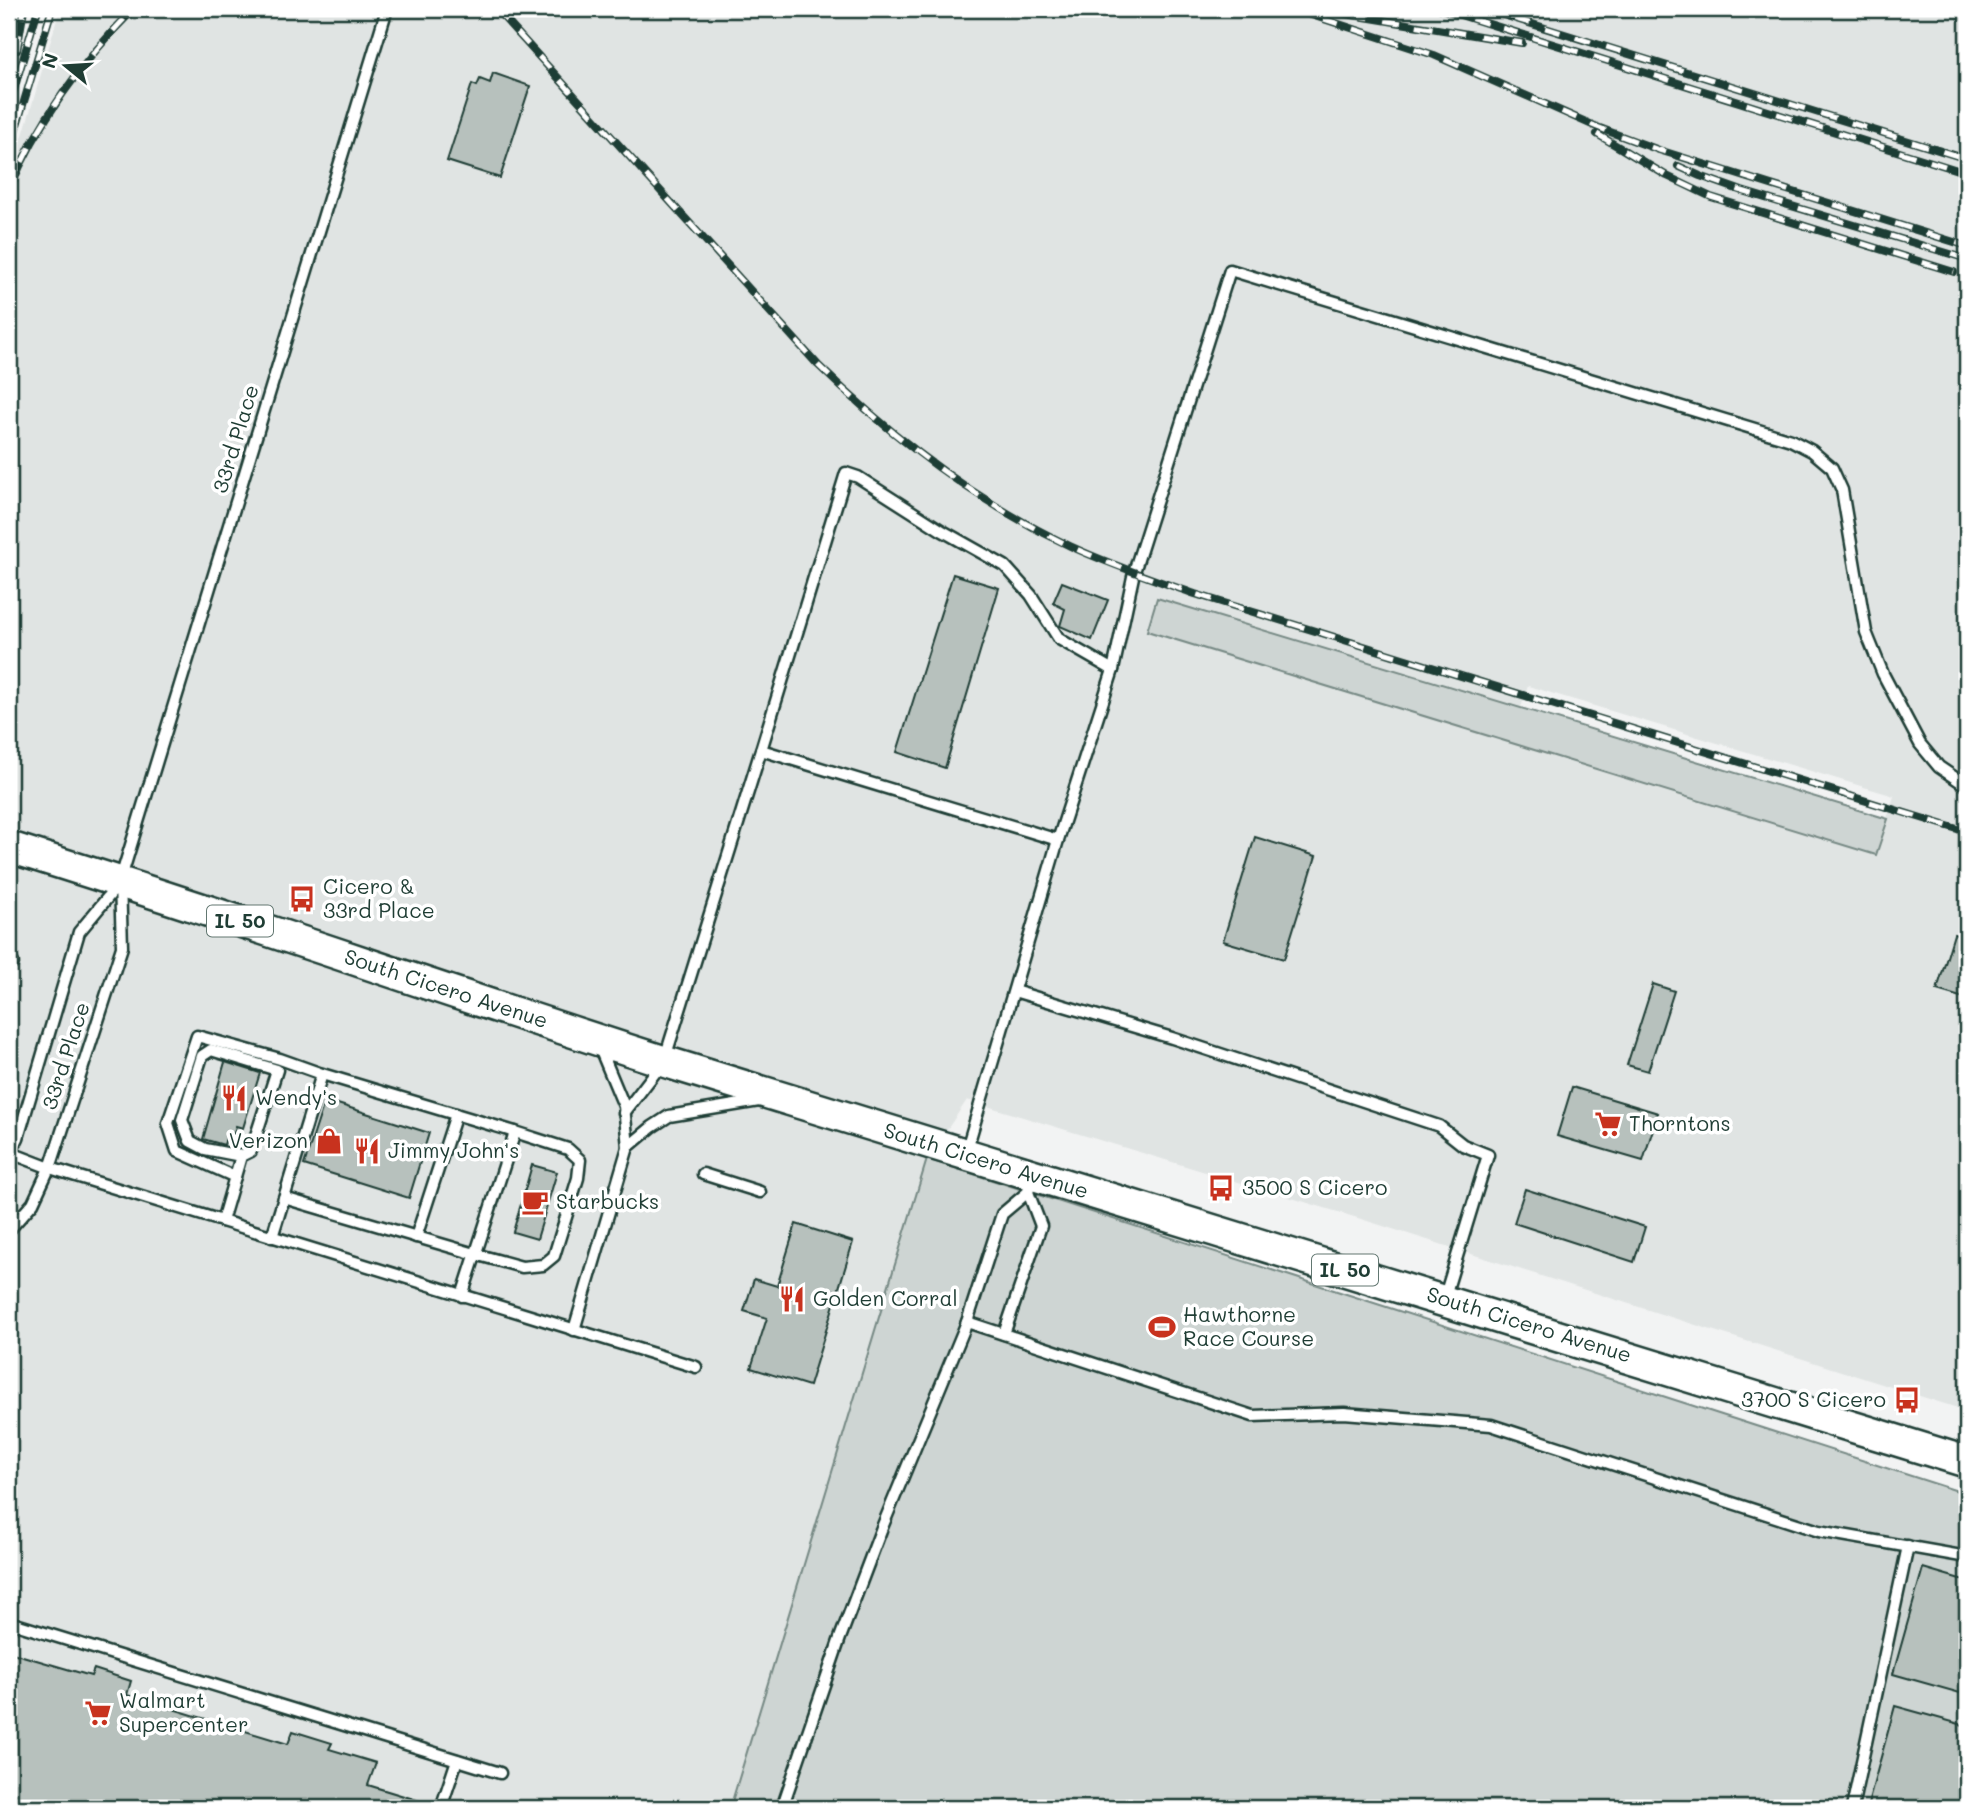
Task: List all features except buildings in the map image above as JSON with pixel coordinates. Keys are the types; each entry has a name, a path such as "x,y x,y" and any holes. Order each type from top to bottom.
{"main road":[{"name":"South Cicero Avenue","path":"9,847 120,881 664,1061 966,1155 1030,1184 1443,1299 1967,1462"}],"lane":[{"name":"33rd Place","path":"9,1230 33,1203 50,1168 122,947 120,881 387,9"},
{"path":"966,1155 1058,840 1113,670 1134,572 1230,270 1791,440 1812,451 1832,468 1842,490 1866,632 1883,674 1920,744 1939,767 1967,786"},
{"path":"624,1113 664,1061 846,473 858,477 941,530 1005,566 1031,595 1059,639 1113,670"},
{"path":"761,750 1058,840"},
{"name":"33rd Place","path":"10,1155 18,1138 79,932 120,881"},
{"path":"1014,991 1172,1038 1439,1126 1464,1145 1488,1155 1443,1299"},
{"path":"234,1177 177,1151 168,1123 197,1036 280,1059 568,1149 580,1160 578,1178 554,1256 543,1265 522,1267 284,1198"},
{"path":"574,1330 628,1147 624,1113 616,1086 595,1038"},
{"path":"222,1221 241,1156 251,1151 277,1070 211,1050 202,1056 182,1120 190,1140 205,1149 241,1156"},
{"path":"272,1237 322,1074"},
{"path":"628,1147 669,1116 781,1098"},
{"path":"416,1237 456,1114"},
{"path":"462,1296 515,1132"},
{"path":"10,1155 696,1367"},
{"path":"704,1174 760,1192"},
{"path":"782,1808 844,1626 967,1322 1002,1214 1030,1184"},
{"path":"1004,1334 1041,1226 1030,1184"},
{"path":"967,1322 1253,1416 1344,1413 1491,1425 1819,1531 1967,1557"},
{"path":"1852,1808 1908,1546"},
{"path":"9,1622 500,1773"},
{"path":"441,1808 457,1760"}],"shaded area":[{"path":"60,9 1967,9 1967,1411 1361,1219 967,1100 927,1159 730,1808 9,1808 9,183","holes":["1528,686 1894,796 1876,855 1510,741"]},
{"path":"1157,598 1888,819 1876,855 1147,631"},
{"name":"Hawthorne Race Course","path":"927,1159 1967,1494 1967,1808 730,1808"}],"railway":[{"path":"17,50 24,9"},
{"path":"9,106 38,9"},
{"path":"9,151 52,9"},
{"path":"9,191 33,141 62,94 134,9"},
{"path":"496,9 818,365 875,417 936,466 1035,529 1132,572 1195,594 1967,832"},
{"path":"1293,9 1434,55 1597,127 1659,150 1967,246"},
{"path":"1441,9 1967,173"},
{"path":"1484,9 1967,159"},
{"path":"1322,10 1522,43"},
{"path":"1597,134 1667,176 1711,197 1954,272"},
{"path":"1678,166 1742,191 1967,259"}],"place":[{"name":"Cicero & 33rd Place","path":"302,899"},
{"name":"Wendy's","path":"234,1098"},
{"name":"Thorntons","path":"1608,1124"},
{"name":"Verizon","path":"329,1141"},
{"name":"Jimmy John's","path":"367,1151"},
{"name":"3500 S Cicero","path":"1221,1188"},
{"name":"Starbucks","path":"535,1202"},
{"name":"Golden Corral","path":"792,1299"},
{"name":"Hawthorne Race Course","path":"1162,1327"},
{"name":"3700 S Cicero","path":"1907,1400"},
{"name":"Walmart Supercenter","path":"98,1713"}]}
